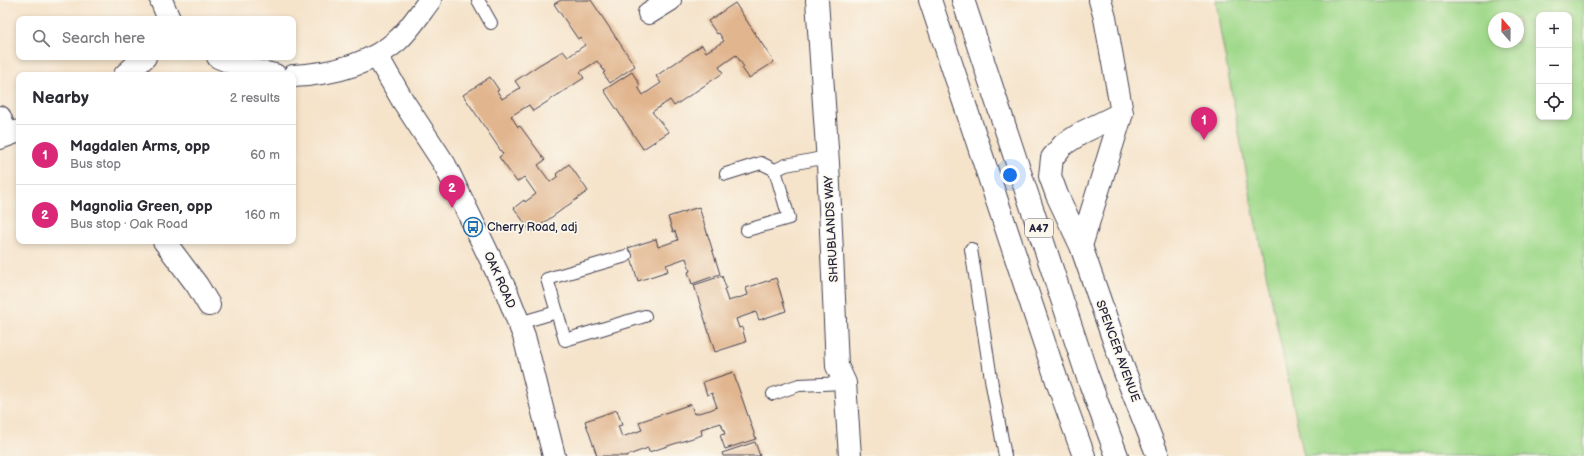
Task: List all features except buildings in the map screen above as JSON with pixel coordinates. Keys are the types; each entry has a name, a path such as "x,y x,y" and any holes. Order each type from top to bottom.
{"main road":[{"path":"161,0 167,16"},
{"path":"296,76 314,75 352,66 377,56 399,40 430,0"},
{"path":"649,13 670,0"},
{"name":"SHRUBLANDS WAY","path":"817,0 827,157 837,366 845,382 850,456"},
{"name":"A47","path":"930,0 1059,387 1084,456"},
{"name":"A47","path":"963,0 1087,376 1117,456"},
{"path":"1081,246 1122,113 1105,18 1100,0"},
{"name":"OAK ROAD","path":"377,56 403,101 445,165 508,293 524,336 554,456"},
{"path":"128,72 142,60"},
{"path":"226,60 248,69 262,72"},
{"name":"SPENCER AVENUE","path":"1122,113 1083,132 1063,145 1052,158 1050,176 1056,195 1081,246 1124,370 1158,456"},
{"path":"166,244 197,285 209,305"}],"lane":[{"path":"478,0 491,23"},
{"path":"775,170 786,165 827,157"},
{"path":"726,174 761,162 775,170 789,218 747,230"},
{"path":"971,249 992,385 1005,456"},
{"path":"626,256 547,279 565,340 645,316"},
{"path":"519,323 557,312"},
{"path":"773,394 799,385 845,382"}],"green space":[{"path":"1216,0 1584,0 1584,456 1304,456 1255,220"}],"place":[{"name":"Magdalen Arms, opp","path":"1204,140"},
{"name":"Magnolia Green, opp","path":"452,208"},
{"name":"Cherry Road, adj","path":"473,227"}]}
